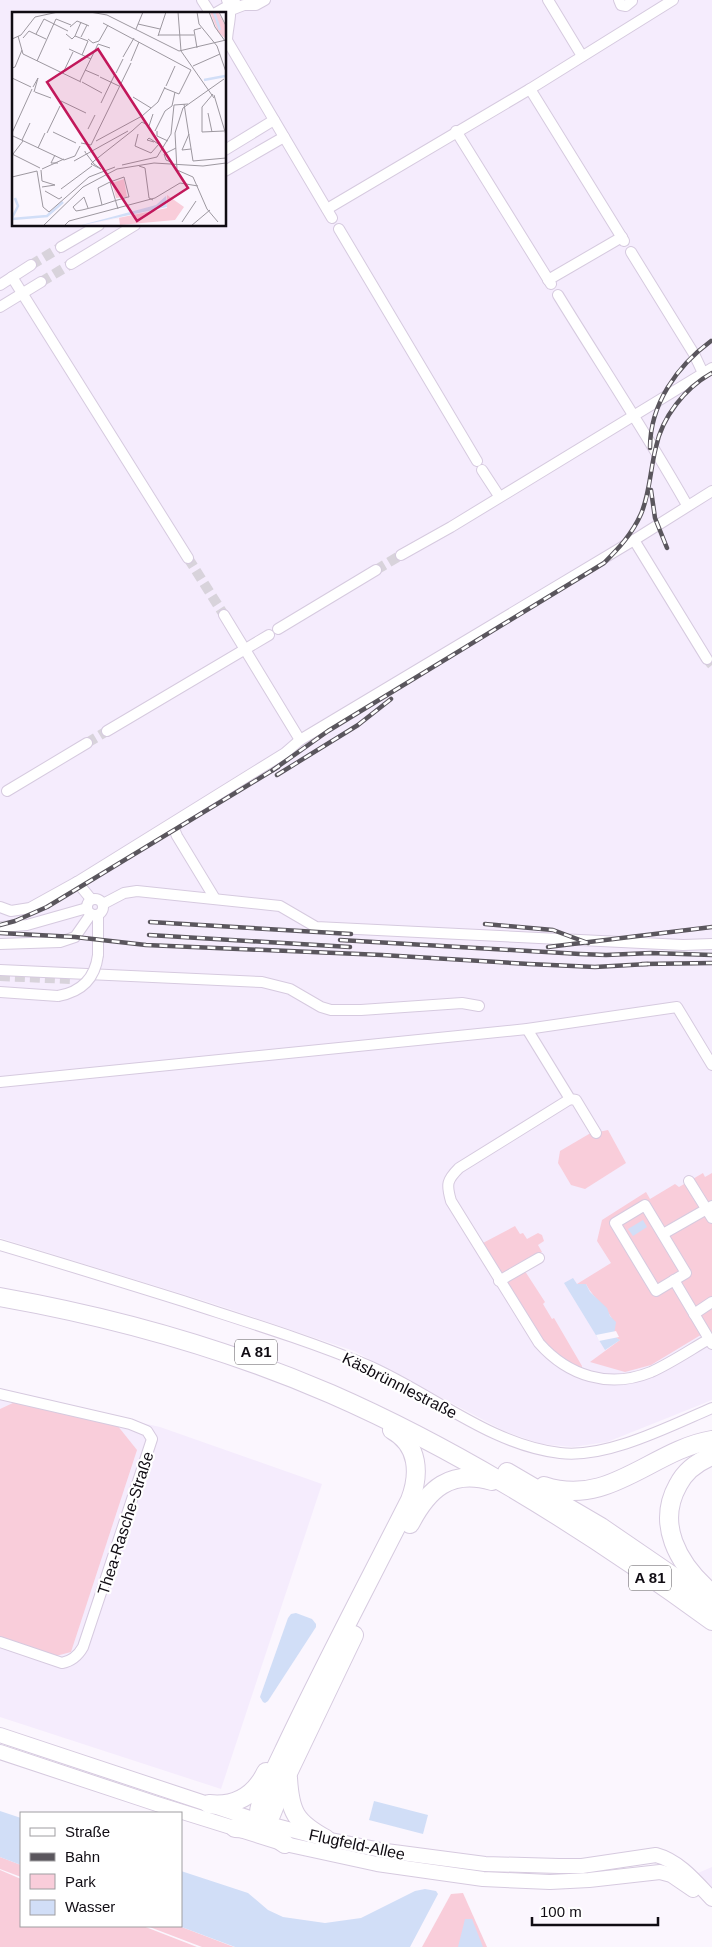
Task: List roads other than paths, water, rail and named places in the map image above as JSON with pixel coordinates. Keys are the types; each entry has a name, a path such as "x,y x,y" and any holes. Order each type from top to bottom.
{"highway":[{"name":"A 81","path":"0,1286 133,1314 199,1333 285,1362 366,1396 495,1465 601,1527 712,1603"},
{"name":"A 81","path":"0,1297 104,1318 143,1328 241,1359 306,1383 363,1408 513,1489 588,1536 712,1621"},
{"path":"285,1844 274,1836 259,1814 263,1798 327,1662 410,1500 416,1484 412,1452 408,1444 398,1434 306,1383"},
{"path":"495,1465 549,1488 562,1491 580,1491 599,1488 616,1482 679,1450 712,1440"},
{"path":"712,1456 694,1466 680,1481 671,1500 669,1522 673,1541 681,1560 712,1594"},
{"path":"235,1828 254,1829 265,1822 273,1811 288,1773 369,1604 423,1502 435,1488 443,1483 460,1478 476,1477 513,1489"},
{"path":"209,1804 220,1805 237,1802 255,1790 327,1662"},
{"path":"288,1773 290,1802 293,1810 303,1824 326,1839"}],"main road":[{"name":"Flugfeld-Allee","path":"0,1735 265,1822 326,1839 425,1857 485,1864 571,1866 656,1855 664,1857 677,1865 712,1901"},
{"name":"Flugfeld-Allee","path":"0,1752 285,1844 377,1864 483,1879 566,1882 660,1872 678,1879 712,1901"}],"street":[{"path":"202,0 211,12"},
{"path":"216,12 232,4 256,5 265,0"},
{"path":"548,0 582,56"},
{"path":"618,0 621,5 626,6 632,1"},
{"path":"232,4 226,39 330,213 456,131 530,89 673,0"},
{"path":"456,131 550,282 623,239 530,89"},
{"path":"226,149 274,120"},
{"path":"226,170 284,137"},
{"path":"61,247 97,226"},
{"path":"70,264 133,226"},
{"path":"339,229 499,496"},
{"path":"401,555 451,527 707,370 694,354 631,252"},
{"path":"0,285 31,265"},
{"path":"12,277 188,558"},
{"path":"0,307 41,282"},
{"path":"558,295 632,415 655,448 687,505"},
{"path":"0,907 11,911 30,908 77,882 286,753 300,740 634,540 712,491"},
{"path":"634,540 707,659"},
{"path":"278,629 376,570"},
{"path":"224,614 300,740"},
{"path":"107,731 268,635"},
{"path":"7,790 88,743"},
{"path":"172,824 177,836 214,897"},
{"path":"0,992 58,996 73,993 84,985 97,964 98,955 91,909 77,882"},
{"path":"0,927 27,925 91,909 103,910 103,904 124,893 137,891 214,897 280,906 316,928 620,942 712,944"},
{"path":"0,944 60,942 75,937 91,909"},
{"path":"0,970 221,978 262,982 280,985 321,1007 331,1010 361,1010 462,1003 479,1006"},
{"path":"0,1082 527,1029 677,1007 712,1065"},
{"path":"527,1029 570,1099"},
{"path":"596,1133 576,1100 570,1099 459,1168 448,1179 448,1190 451,1200 499,1281 539,1343 549,1354 574,1372 610,1379 630,1378 668,1363 711,1342 674,1280"},
{"path":"662,1234 710,1211 689,1181"},
{"path":"645,1204 686,1273 674,1280 656,1291 615,1223 645,1204"},
{"name":"Käsbrünnlestraße","path":"0,1245 235,1318 315,1345 368,1366 501,1437 532,1449 580,1454 600,1451 626,1443 712,1408"},
{"path":"499,1281 539,1258"},
{"path":"694,1314 712,1302"},
{"name":"Thea-Rasche-Straße","path":"0,1394 130,1424 147,1431 152,1439 83,1647 78,1656 70,1662 62,1664 0,1642"}],"water":[{"path":"643,1220 647,1227 633,1236 628,1229"},
{"path":"573,1278 577,1284 586,1284 590,1292 607,1308 610,1316 616,1322 615,1335 620,1340 605,1350 564,1283"},
{"path":"296,1613 312,1619 316,1627 265,1703 260,1697 288,1618 291,1614"},
{"path":"374,1801 428,1815 423,1834 369,1820"},
{"path":"0,1811 20,1818 20,1865 0,1857"},
{"path":"182,1871 248,1893 268,1910 283,1917 325,1923 361,1918 415,1891 425,1889 436,1891 438,1894 410,1947 235,1947 182,1927"},
{"path":"465,1919 472,1919 483,1947 458,1947"}],"tunnel":[{"path":"31,265 61,247"},
{"path":"41,282 71,264"},
{"path":"376,570 401,555"},
{"path":"188,558 224,615"},
{"path":"707,659 712,665"},
{"path":"87,743 107,731"},
{"path":"0,976 70,979"}],"railway":[{"path":"650,448 651,432 660,401 687,362 711,341"},
{"path":"273,770 328,731 604,563 625,540 641,514 659,436 669,414 684,395 712,373"},
{"path":"651,490 655,518 667,548"},
{"path":"277,775 358,725 391,699"},
{"path":"0,925 15,921 47,907 278,767"},
{"path":"150,922 351,934"},
{"path":"485,924 553,930 588,943"},
{"path":"548,947 712,927"},
{"path":"0,933 75,937 146,945 382,955 529,964 595,967 648,964"},
{"path":"149,935 350,947"},
{"path":"340,940 580,954 651,953 712,955"},
{"path":"642,964 712,963"}]}
